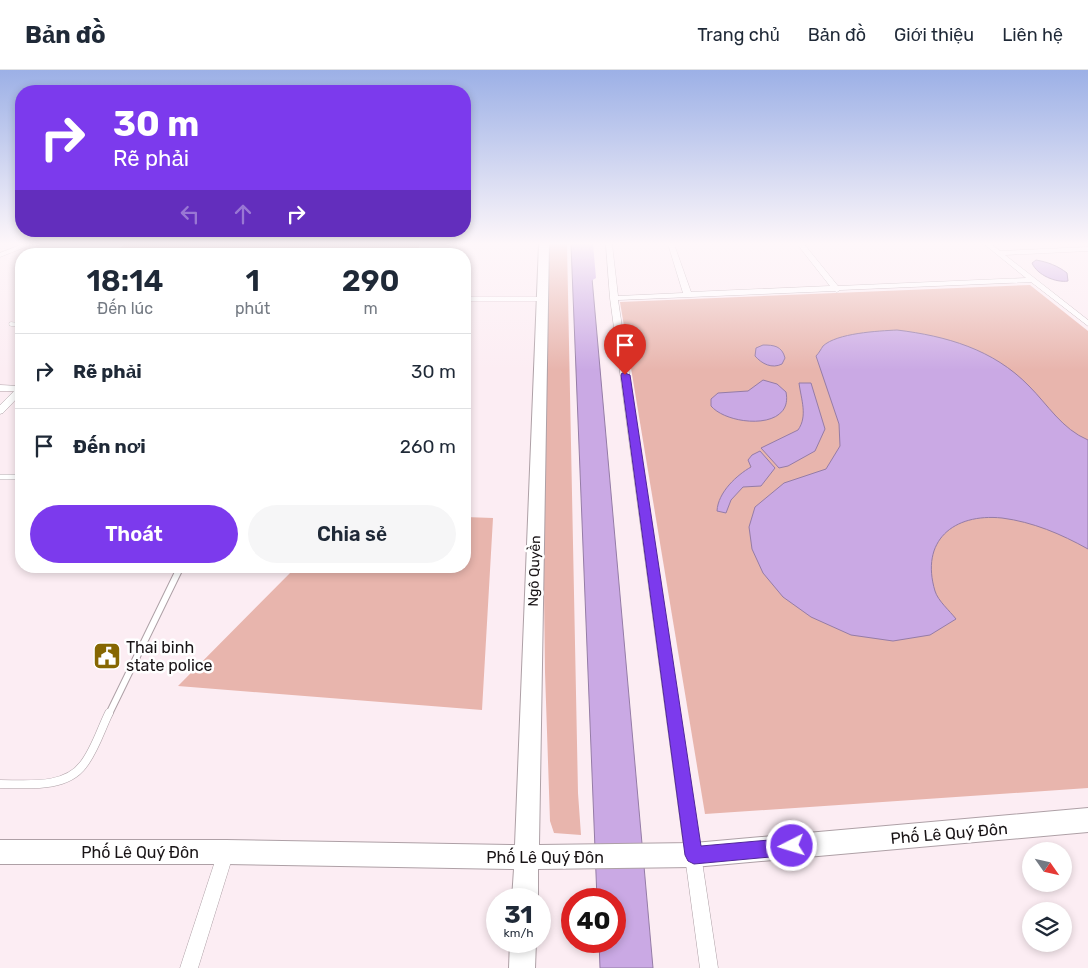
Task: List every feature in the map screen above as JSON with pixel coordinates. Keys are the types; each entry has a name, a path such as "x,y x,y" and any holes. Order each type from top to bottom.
{"street":[{"name":"Ngô Quyền","path":"526,888 542,286"},
{"path":"613,286 709,968"},
{"path":"685,286 688,296"},
{"path":"834,286 837,290"},
{"path":"614,298 917,286"},
{"path":"1040,286 1088,324"},
{"path":"0,388 15,389"},
{"path":"0,411 15,395"},
{"name":"Phố Lê Quý Đôn","path":"0,852 226,852 528,858 694,855 1088,820"},
{"path":"189,968 226,852"},
{"path":"522,968 523,953"}],"lane":[{"path":"471,299 542,299"},
{"path":"11,324 15,324"},
{"path":"0,477 15,477"},
{"path":"0,784 60,781 77,774 84,764 178,573"}],"shaded area":[{"path":"547,286 568,286 578,793 581,835 554,833 550,821 545,672 543,511"},
{"path":"573,286 593,286 653,968 600,968 599,953 626,953 626,888 597,888"},
{"path":"1031,286 1088,331 1088,788 705,814 620,302"},
{"path":"897,330 933,336 968,346 1000,362 1029,386 1070,430 1088,440 1088,549 1046,529 1025,522 1002,518 969,520 955,526 944,534 937,545 932,558 932,573 937,595 956,619 930,635 893,641 851,635 811,617 783,597 763,573 752,549 749,527 755,507 784,483 826,469 840,446 839,424 816,356 823,346 848,335"},
{"path":"763,345 774,346 782,351 785,358 782,364 771,366 755,356 756,348"},
{"path":"763,380 777,384 786,392 786,405 780,413 770,419 744,421 719,413 711,406 711,399 718,393 748,391"},
{"path":"799,383 811,383 825,429 815,451 788,466 779,468 761,448 798,430 801,425 803,413"},
{"path":"760,451 775,468 761,486 743,487 731,500 726,513 717,511 721,497 729,485 751,467 748,460 752,455"},
{"path":"471,517 493,518 482,710 178,686 290,573 471,573"}],"place":[{"name":"Thai binh state police","path":"107,656"}],"route":[{"path":"625,375 694,855 792,846"}]}
